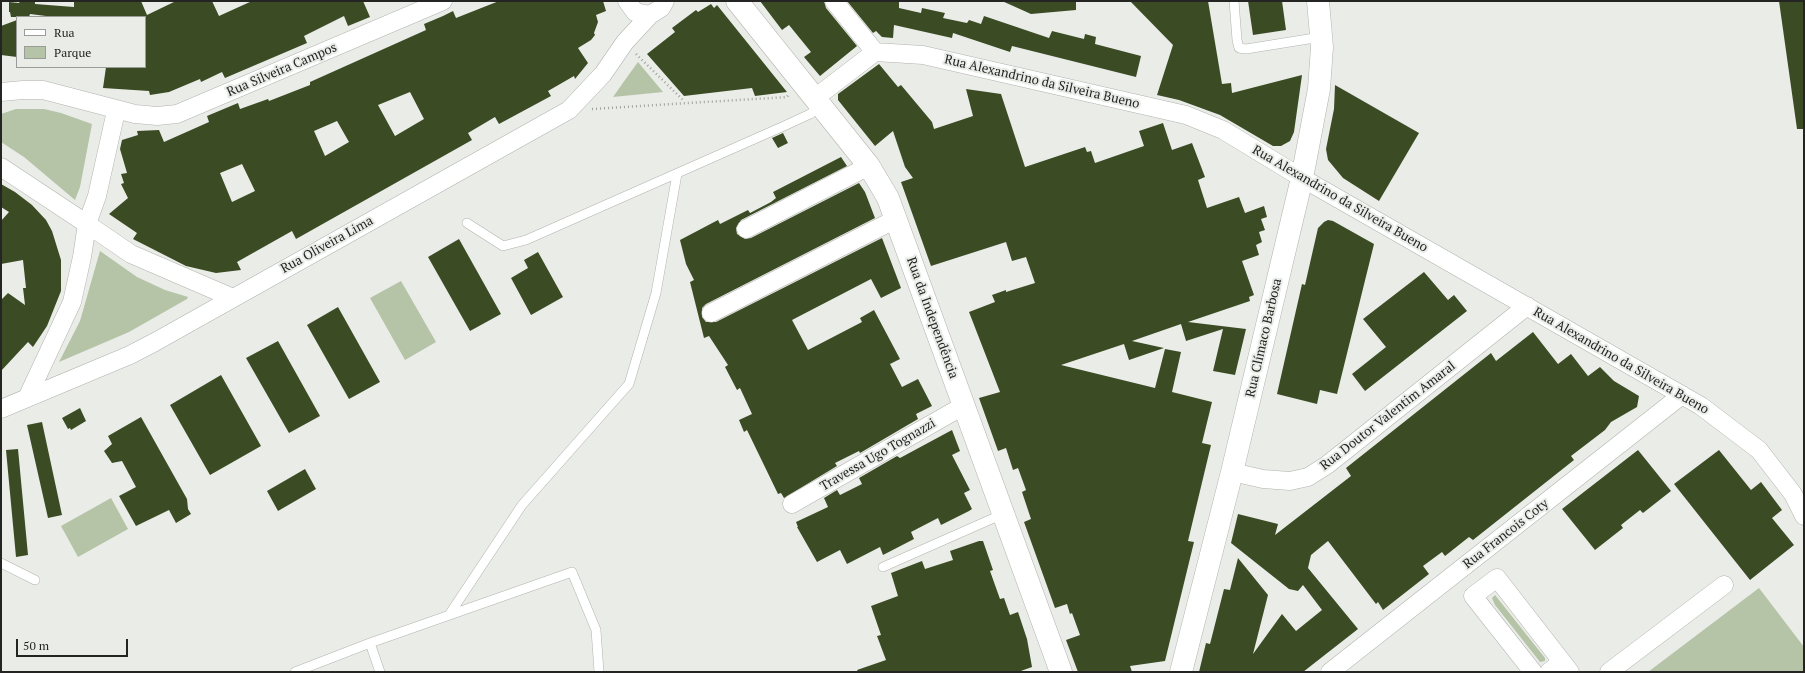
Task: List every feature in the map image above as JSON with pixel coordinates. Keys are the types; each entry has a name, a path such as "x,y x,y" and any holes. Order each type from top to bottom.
{"main road":[{"name":"Rua da Independência","path":"737,1 870,166 888,198 1061,672"},
{"name":"Rua Clímaco Barbosa","path":"1181,672 1232,472 1302,178 1319,89 1321,37 1318,1"}],"street":[{"name":"Rua Silveira Campos","path":"1,92 43,90 70,96 116,111 157,116 177,114 443,1"},
{"path":"818,101 875,52 834,1"},
{"name":"Rua Oliveira Lima","path":"1,409 130,355 569,110 603,74 652,6"},
{"name":"Rua Alexandrino da Silveira Bueno","path":"875,52 923,55 1186,116 1223,130 1302,178 1701,406 1759,450 1794,494 1804,516"},
{"path":"27,398 72,302 82,257 87,224 99,190 116,111"},
{"path":"746,228 870,166"},
{"path":"1,167 131,254 233,298"},
{"path":"710,313 896,219"},
{"name":"Rua Doutor Valentim Amaral","path":"1232,472 1263,479 1290,481 1308,477 1327,465 1527,306"},
{"name":"Rua Francois Coty","path":"1330,672 1682,395"},
{"name":"Travessa Ugo Tognazzi","path":"792,504 963,406"},
{"path":"1533,672 1473,596 1497,578 1560,669"},
{"path":"1609,672 1724,585"}],"lane":[{"path":"1234,1 1239,48 1246,49 1321,37"},
{"path":"467,223 503,246 526,240 810,114 818,101"},
{"path":"449,615 522,505 629,384 656,293 677,174"},
{"path":"883,567 1003,514"},
{"path":"1,562 35,580"},
{"path":"295,672 370,643 572,572 596,630 599,672"},
{"path":"370,643 380,672"}],"path":[{"path":"625,42 684,102"},
{"path":"569,110 787,97 797,76"}],"green space":[{"path":"638,62 663,92 613,97 625,80"},
{"path":"16,109 44,109 61,113 92,124 80,187 75,200 24,157 1,142 1,114"},
{"path":"100,251 137,277 165,290 188,297 187,299 129,332 59,362 80,321"},
{"path":"401,281 436,342 405,360 370,298"},
{"path":"111,498 128,529 78,557 61,526"},
{"path":"1759,588 1804,647 1804,672 1648,672"},
{"path":"1495,595 1545,658 1545,661 1540,662 1495,605 1492,598"}],"building":[{"path":"20,1 35,1 35,4 74,7 74,1 141,1 147,15 176,1 212,1 219,16 252,1 363,1 370,17 348,26 344,16 304,36 307,43 225,78 222,72 201,82 200,79 169,92 150,95 149,91 103,88 106,68 146,68 146,16 46,16 30,14 29,16 11,17 9,12 9,2 19,3"},
{"path":"499,1 603,1 606,11 596,15 598,22 594,33 595,35 591,40 578,48 588,63 575,79 574,76 548,91 551,96 499,124 495,117 468,133 472,140 296,239 292,231 237,262 241,270 216,273 186,266 133,239 137,233 109,214 128,198 121,184 124,183 121,174 127,173 120,149 122,140 138,135 137,131 159,130 164,142 209,122 207,116 238,103 240,109 268,99 269,101 310,85 310,82 426,30 424,24 453,11 456,18","holes":["410,92 424,119 395,136 378,105","337,121 349,142 325,156 314,131","242,164 255,191 232,202 220,173"]},
{"path":"760,1 824,1 826,8 857,46 820,76 804,57 811,52 789,25 782,30"},
{"path":"847,1 899,1 899,8 921,13 922,8 945,13 943,18 967,23 969,20 981,24 984,16 1049,38 1052,31 1084,39 1085,34 1096,37 1095,44 1141,56 1136,77 1012,46 1010,52 953,33 952,38 894,25 893,38 882,37 876,31 873,33"},
{"path":"1002,1 1076,1 1076,10 1031,14"},
{"path":"1130,1 1208,1 1222,84 1231,83 1232,93 1302,75 1294,132 1290,141 1281,146 1273,146 1220,115 1179,100 1157,95 1173,45"},
{"path":"1248,1 1282,1 1286,30 1253,35"},
{"path":"1779,1 1804,1 1804,129 1797,129"},
{"path":"711,4 714,8 717,5 787,92 755,96 752,88 684,96 647,54 675,32 672,28 696,10 698,12"},
{"path":"16,20 16,57 1,55 1,26"},
{"path":"879,64 898,87 901,85 932,122 934,129 973,116 966,89 1001,94 1025,167 1085,147 1087,152 1091,151 1095,163 1144,146 1139,131 1163,123 1172,150 1192,143 1205,177 1198,180 1207,208 1239,197 1245,213 1264,206 1267,217 1261,219 1265,230 1259,232 1262,242 1256,245 1259,255 1242,261 1254,295 1249,297 1250,301 1188,322 1246,329 1235,375 1213,371 1223,329 1186,341 1181,324 1132,341 1164,348 1129,360 1124,344 1061,365 1155,388 1165,349 1181,352 1172,392 1212,402 1202,443 1211,445 1188,541 1194,542 1165,661 1130,666 1132,672 1078,672 1066,640 1080,635 1067,604 1055,608 1024,522 1031,519 1022,492 1026,490 1018,468 1013,470 1006,448 998,451 979,398 1000,392 969,312 995,302 992,295 1035,283 1026,257 1012,261 1006,242 931,266 901,182 913,178 905,167 893,131 875,146 838,100 838,94"},
{"path":"1335,85 1419,133 1379,201 1343,178 1328,160 1326,149 1334,109"},
{"path":"783,133 788,143 778,148 772,138"},
{"path":"841,157 847,166 741,220 736,228 737,234 745,239 751,238 859,183 865,192 875,218 706,304 702,308 702,317 706,322 716,322 882,238 901,288 881,298 871,279 792,320 808,350 862,322 860,318 874,310 900,359 890,364 902,387 918,379 932,406 916,414 918,419 860,453 859,451 835,463 837,466 784,498 781,493 778,494 747,430 744,432 739,420 752,414 740,388 737,390 725,367 728,365 709,336 704,338 690,282 694,280 686,264 680,240 718,220 720,224 748,210 750,213 776,198 773,192"},
{"path":"1,184 15,192 32,205 46,220 52,231 61,260 61,291 47,326 33,347 28,342 1,371 1,300 8,293 25,305 23,288 26,288 23,260 1,264 1,221 9,212 1,207"},
{"path":"1328,220 1333,221 1374,244 1337,394 1320,390 1317,404 1277,394 1302,284 1305,285 1318,228"},
{"path":"459,239 501,314 470,331 428,257"},
{"path":"538,252 563,297 531,315 511,278 528,268 524,260"},
{"path":"1424,272 1448,300 1454,295 1467,311 1365,391 1352,374 1386,347 1363,319"},
{"path":"338,307 380,382 349,399 307,325"},
{"path":"1533,332 1558,364 1571,354 1588,376 1600,367 1614,381 1639,396 1637,407 1611,422 1605,430 1571,456 1574,460 1473,540 1469,537 1445,556 1442,552 1423,566 1429,574 1383,610 1378,602 1376,604 1328,541 1311,555 1308,568 1358,629 1303,672 1199,672 1206,643 1210,644 1224,589 1230,590 1238,558 1268,595 1253,654 1282,614 1296,631 1322,610 1303,585 1298,591 1289,589 1231,543 1238,514 1278,524 1275,535 1351,476 1346,468 1491,353 1496,361"},
{"path":"278,341 320,416 289,433 246,358"},
{"path":"221,375 261,446 210,475 170,405"},
{"path":"80,408 86,421 71,430 70,428 68,429 62,418"},
{"path":"141,417 187,499 188,509 191,514 176,523 169,510 136,526 119,496 136,487 122,461 112,463 104,451 112,444 108,436"},
{"path":"42,422 62,515 48,518 27,425"},
{"path":"952,430 960,451 952,455 970,490 964,493 972,509 941,525 938,518 911,532 914,539 883,555 880,547 847,564 840,550 817,562 797,527 796,522 828,507 824,498 837,490 840,495 862,484 859,478 897,456 900,458"},
{"path":"18,449 28,555 16,557 6,450"},
{"path":"1638,450 1671,491 1643,513 1640,510 1621,525 1623,528 1595,550 1562,509"},
{"path":"1719,450 1751,490 1761,482 1782,510 1772,518 1794,545 1750,580 1674,484"},
{"path":"305,469 316,489 278,511 267,491"},
{"path":"983,541 993,570 990,571 1000,599 1004,598 1010,615 1018,612 1027,639 1032,667 1018,672 858,672 857,670 886,660 877,636 881,635 871,606 898,596 891,573 922,561 925,569 953,560 950,551"}]}
